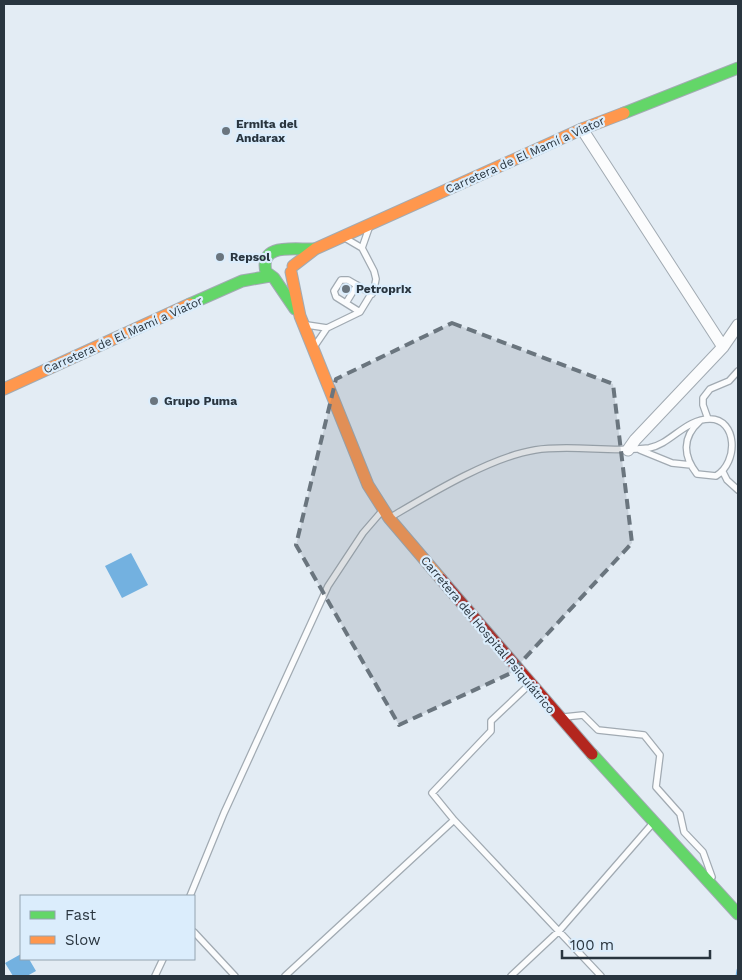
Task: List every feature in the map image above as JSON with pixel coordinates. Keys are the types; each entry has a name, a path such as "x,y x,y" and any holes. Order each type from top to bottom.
{"street":[{"name":"Carretera de El Mamí a Viator","path":"315,249 582,129 738,68"},
{"path":"582,129 723,347"},
{"path":"302,320 264,268 264,263 266,256 272,251 315,249"},
{"path":"242,281 272,277 284,278 315,249"},
{"path":"283,250 291,256 302,320"},
{"path":"242,281 264,263"},
{"name":"Carretera de El Mamí a Viator","path":"4,389 242,281"},
{"name":"Carretera del Hospital Psiquiátrico","path":"302,320 355,456 386,513 559,718 738,914"},
{"path":"632,449 723,347 738,325"}],"lane":[{"path":"362,248 370,224"},
{"path":"313,348 327,328 360,312 372,294 376,279 362,248 342,236"},
{"path":"360,312 336,297 334,291 341,280 348,280 372,294"},
{"path":"346,304 357,285"},
{"path":"302,320 327,328"},
{"path":"708,419 703,405 703,398 710,389 729,381 738,371"},
{"path":"190,895 224,813 328,586 363,533 386,513 506,456 537,450 632,449 660,444 685,426 700,421 708,419 716,420 725,425 731,436 731,458 723,472 716,476 698,474 691,465 685,451 691,429 700,421"},
{"path":"632,449 672,463 691,465"},
{"path":"723,472 727,480 738,490"},
{"path":"530,684 491,721 491,730 432,793 454,820 601,976"},
{"path":"559,718 584,715 598,730 644,735 660,755 656,787 680,814 684,832 702,852 717,891"},
{"path":"285,976 454,820"},
{"path":"511,976 559,931 653,823"},
{"path":"195,933 235,976"},
{"path":"155,976 163,960"}],"highlighted area":[{"path":"452,323 613,384 632,543 511,673 399,725 296,545 336,379"}],"water":[{"path":"131,553 148,585 122,598 105,566"},
{"path":"20,955 20,960 30,960 36,971 27,976 13,976 5,963"}],"waterway":[{"path":"737,976 738,970"}],"traffic: fast":[{"path":"624,113 738,68"},
{"path":"295,309 274,278 266,272 265,262 268,256 280,250 315,249"},
{"path":"190,304 242,281 270,276"},
{"path":"592,754 738,914"}],"traffic: slow":[{"path":"293,266 315,249 582,129 624,113"},
{"path":"291,272 300,316 368,485 389,518 441,579"},
{"path":"4,389 190,304"}],"traffic: jam":[{"path":"441,579 592,754"}],"place":[{"name":"Ermita del Andarax","path":"226,131"},
{"name":"Repsol","path":"220,257"},
{"name":"Petroprix","path":"346,289"},
{"name":"Grupo Puma","path":"154,401"}]}
